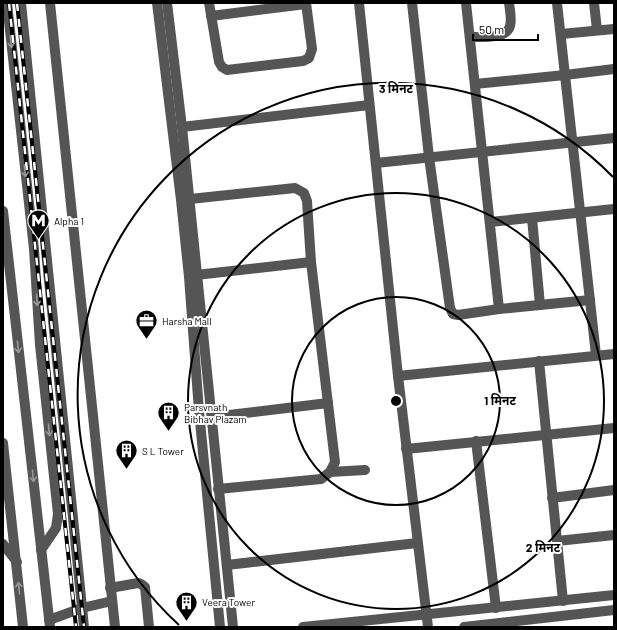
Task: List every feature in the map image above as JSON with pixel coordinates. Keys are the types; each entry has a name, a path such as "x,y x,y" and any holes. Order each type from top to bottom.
{"street":[{"path":"7,3 34,249 40,345 58,514 56,528 41,550"},
{"path":"21,3 84,627"},
{"path":"50,3 114,627"},
{"path":"157,3 182,208 199,411 220,627"},
{"path":"167,3 190,200 196,275 233,627"},
{"path":"209,3 211,16 219,62 222,67 227,70 303,61 309,58 312,49 306,3 211,16"},
{"path":"359,3 406,449 425,615 428,627"},
{"path":"412,3 429,157 452,314 458,315 499,309 590,300"},
{"path":"466,3 499,309"},
{"path":"470,38 503,35 508,32 511,24 509,3"},
{"path":"557,3 596,355"},
{"path":"594,3 597,30"},
{"path":"561,34 614,29"},
{"path":"475,84 614,69"},
{"path":"182,127 370,105"},
{"path":"376,163 614,138"},
{"path":"190,200 295,188 304,193 307,201 311,262 335,462 330,472 321,479 218,488"},
{"path":"490,222 614,208"},
{"path":"3,211 50,624 82,608 112,602"},
{"path":"532,218 540,305"},
{"path":"196,275 311,262"},
{"path":"398,376 614,354"},
{"path":"538,361 563,601"},
{"path":"212,417 328,403"},
{"path":"406,449 614,428"},
{"path":"476,441 496,608"},
{"path":"3,443 23,627"},
{"path":"330,472 365,470"},
{"path":"552,498 614,490"},
{"path":"557,541 614,535"},
{"path":"227,565 417,543"},
{"path":"3,544 17,562"},
{"path":"110,588 142,584 145,587 149,627"},
{"path":"303,627 614,595"},
{"path":"464,627 614,610"}],"railway":[{"path":"9,3 76,627"},
{"path":"17,3 84,627"}],"place":[{"name":"Alpha 1","path":"39,240"},
{"name":"Harsha Mall","path":"146,340"},
{"name":"Parsvnath Bibhav Plazam","path":"168,432"},
{"name":"S L Tower","path":"126,470"},
{"name":"Veera Tower","path":"187,622"}]}
